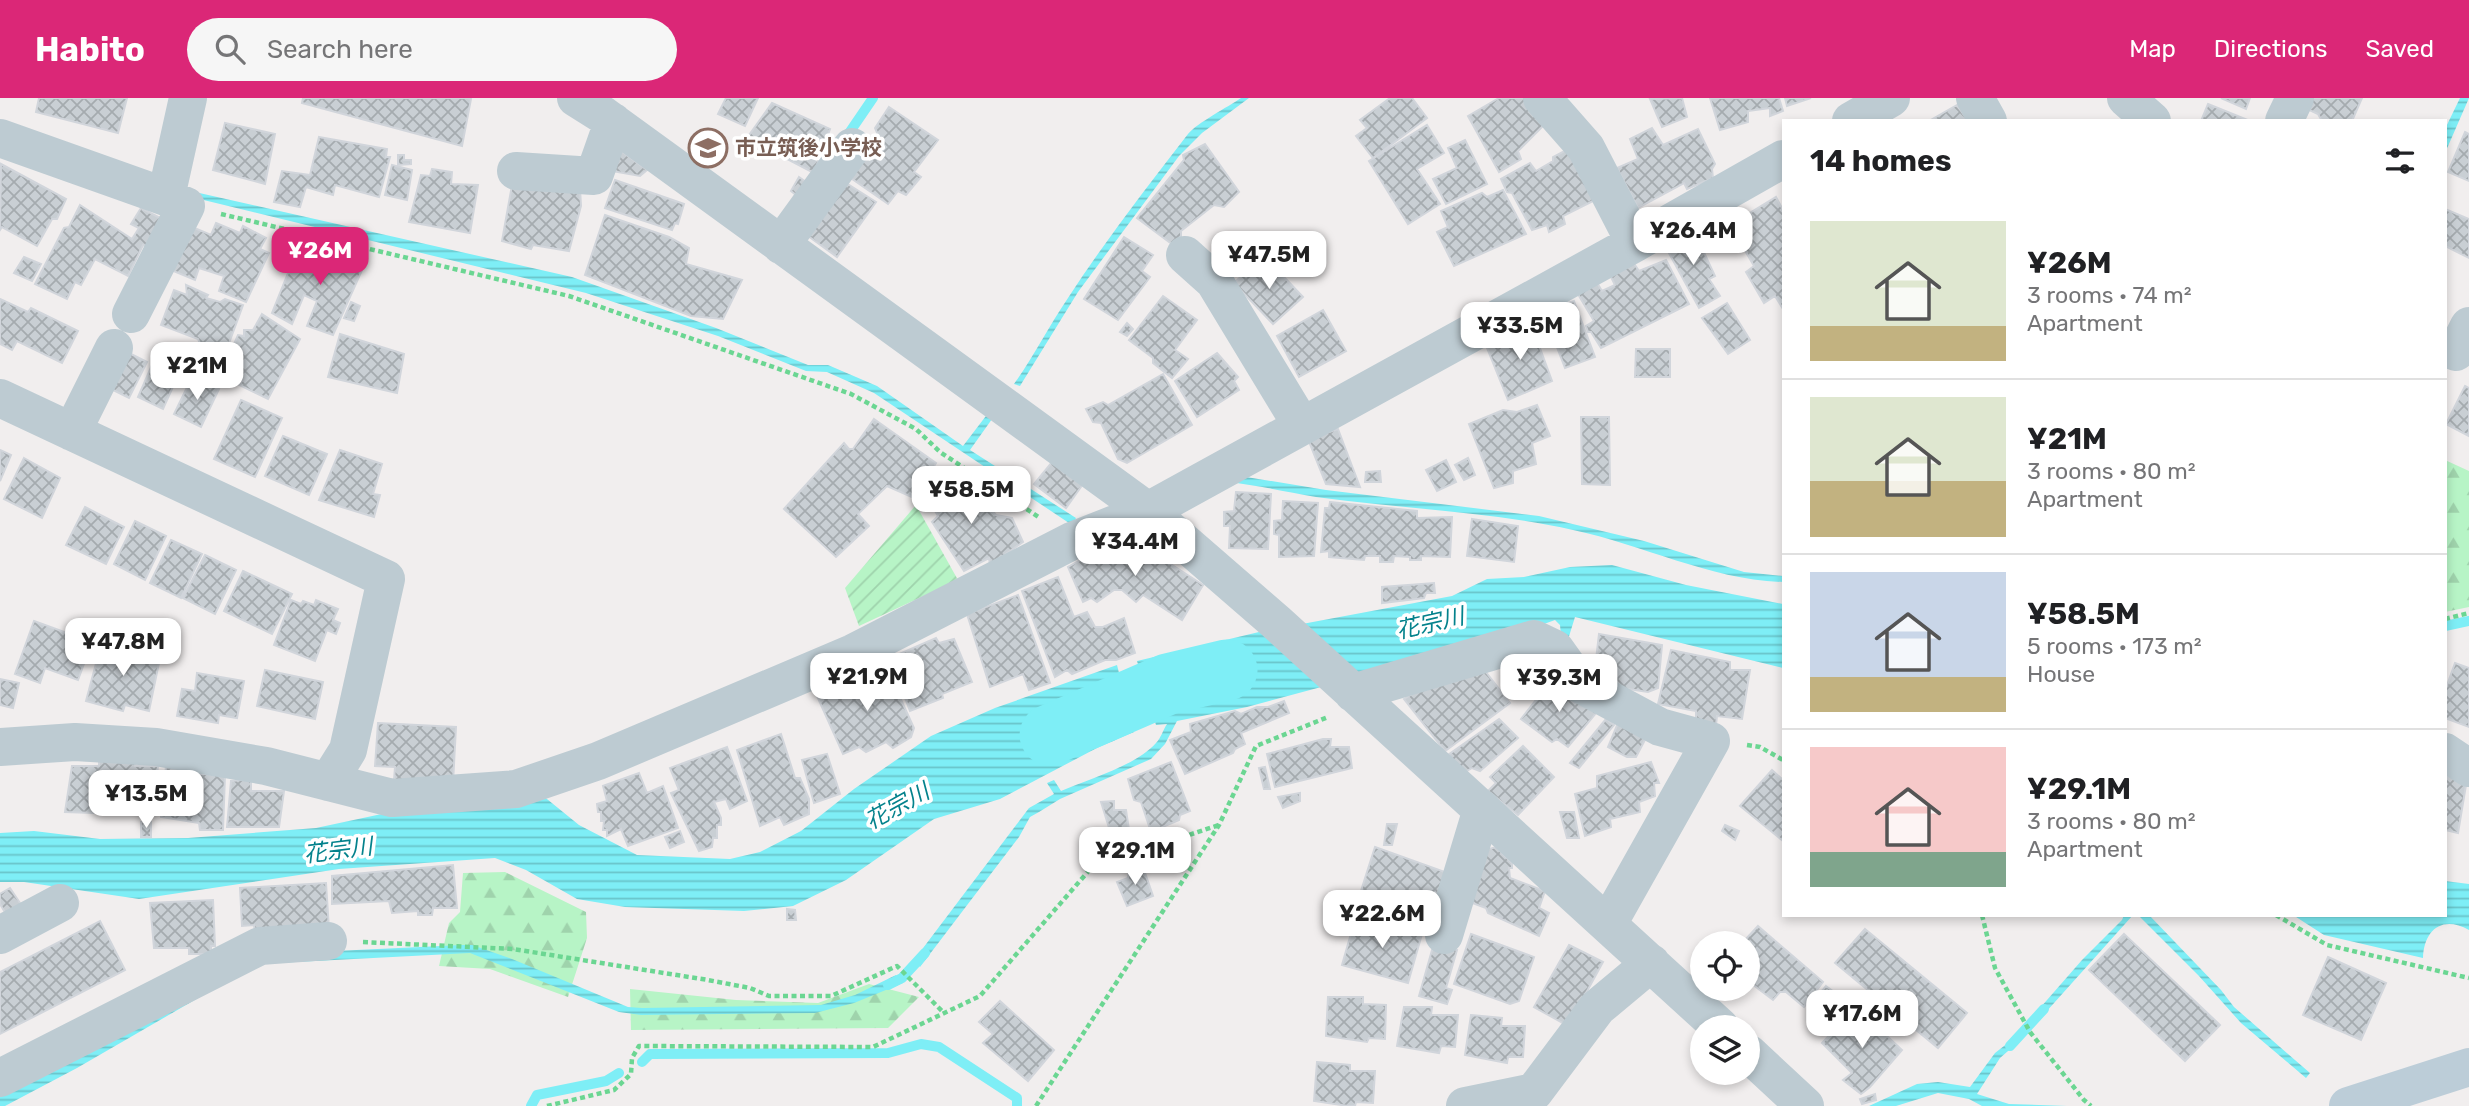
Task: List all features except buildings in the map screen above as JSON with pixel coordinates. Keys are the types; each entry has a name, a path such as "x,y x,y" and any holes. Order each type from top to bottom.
{"street":[{"path":"131,314 176,201 188,98"},
{"path":"576,98 613,122 1148,511 1276,622 1707,1015"},
{"path":"1542,98 1586,148 1635,243"},
{"path":"1851,112 1891,98"},
{"path":"1975,98 1987,119"},
{"path":"2126,98 2150,119"},
{"path":"2285,119 2295,98"},
{"path":"516,171 594,176 613,122"},
{"path":"0,138 176,201"},
{"path":"781,245 852,147"},
{"path":"0,747 75,742 156,747 267,766 392,798 516,789 598,761 853,653 1072,541 1148,511 1782,160"},
{"path":"1185,255 1214,281 1302,426"},
{"path":"72,432 114,348"},
{"path":"0,398 386,579 348,750 328,782"},
{"path":"1355,694 1534,639 1555,649 1580,684 1660,727 1711,741 1608,924"},
{"path":"2447,753 2469,768"},
{"path":"1444,935 1482,809"},
{"path":"0,935 61,903"},
{"path":"0,1079 260,946 328,941"},
{"path":"1465,1106 1534,1092 1597,1008 1651,963"},
{"path":"1760,1064 1805,1106"},
{"path":"2347,1106 2469,1067"}],"path":[{"path":"176,201 569,296 851,394 916,429 940,452 1072,541"},
{"path":"2447,619 2469,613"},
{"path":"1036,1106 1219,825 1256,746 1355,694"},
{"path":"547,1106 614,1090 631,1074 632,1058 639,1046 873,1047 980,996 1092,867 1219,825"},
{"path":"1982,917 1995,968 2029,1032 2091,1106"},
{"path":"2279,917 2327,945 2469,978"},
{"path":"328,941 513,949 719,982 750,988 769,996 831,996 897,967 944,1013"}],"green space":[{"path":"2447,461 2469,471 2469,607 2447,612"},
{"path":"916,505 958,580 859,626 845,588"},
{"path":"505,872 586,912 587,938 568,997 490,969 439,966 449,923 460,912 463,873"},
{"path":"869,984 919,997 888,1028 631,1030 630,989 736,1000 818,1003"}],"water":[{"path":"1241,98 1249,98 1202,133 1179,156 1078,292 1020,386 1014,384 1097,256 1188,134"},
{"path":"2460,98 2469,98 2447,148 2447,125"},
{"path":"186,190 572,277 716,328 808,365 828,365 877,386 963,446 992,408 997,412 970,450 1076,518 1072,525 874,393 827,372 806,371 718,336 586,293 183,195"},
{"path":"1228,474 1326,490 1539,516 1644,541 1744,572 1782,576 1782,582 1756,580 1704,569 1599,536 1541,524 1477,514 1316,497 1227,482"},
{"path":"1612,565 1686,585 1782,604 1782,668 1575,617 1566,646 1562,646 1560,625 1555,620 1511,636 1247,707 1177,721 1165,744 1151,759 1060,799 1030,817 1019,837 920,967 914,960 1029,808 1054,794 1047,783 1054,780 1061,791 1137,759 1158,741 1167,724 1156,725 1137,661 1259,632 1452,596 1487,579 1524,577 1570,567"},
{"path":"1117,665 1134,732 1095,749 1000,799 934,819 846,880 793,906 744,911 625,907 577,899 526,870 495,858 339,869 139,899 24,882 0,882 0,833 34,831 100,839 188,838 316,828 391,812 542,795 579,825 637,855 730,859 760,852 801,831 854,789 931,736 995,708"},
{"path":"2447,881 2469,884 2469,930 2451,924 2436,928 2427,940 2423,958 2324,935 2296,917 2447,917"},
{"path":"2123,917 2131,917 2037,1022 2033,1016 2082,960"},
{"path":"2140,917 2151,917 2234,1007 2310,1073 2306,1078 2241,1023"},
{"path":"472,945 628,1007 821,1005 855,995 896,975 903,983 854,1003 815,1013 641,1015 619,1012 470,953 257,964 77,1068 5,1106 0,1106 0,1096 258,957"},
{"path":"2018,1035 2023,1038 2000,1058 1977,1094 2009,1104 2067,1106 1982,1106 1969,1099 1938,1093 1896,1106 1869,1106 1917,1084 1938,1082 1970,1087 1995,1053"}],"waterway":[{"path":"845,139 873,98"},
{"path":"2447,626 2469,621"},
{"name":"花宗川","path":"1050,735 1168,684 1227,670"},
{"path":"888,985 902,978 925,953"},
{"path":"2010,1046 2044,1009"},
{"path":"642,1062 650,1054 888,1053 921,1044 939,1047 1017,1098 1017,1106"},
{"path":"531,1106 537,1095 606,1081 619,1073"}],"place":[{"name":"市立筑後小学校","path":"708,148"}]}
